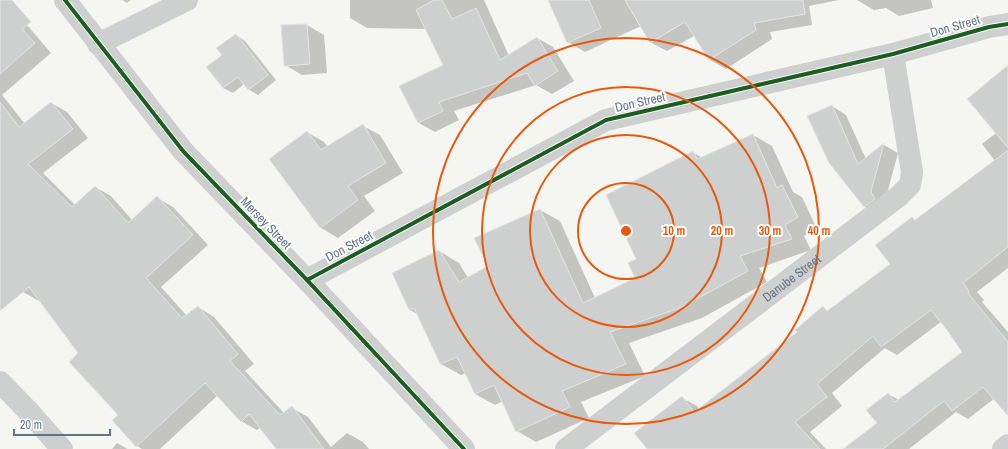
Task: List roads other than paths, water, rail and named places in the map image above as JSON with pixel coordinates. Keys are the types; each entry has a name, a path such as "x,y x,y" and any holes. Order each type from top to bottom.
{"street":[{"name":"Mersey Street","path":"65,0 182,151 307,280 464,449"},
{"path":"98,44 187,0"},
{"name":"Don Street","path":"307,280 606,120 893,54 989,27 1008,24"},
{"name":"Danube Street","path":"566,449 899,196 910,185 912,172 893,54"},
{"path":"0,382 62,449"},
{"path":"1003,449 1008,445"}]}
